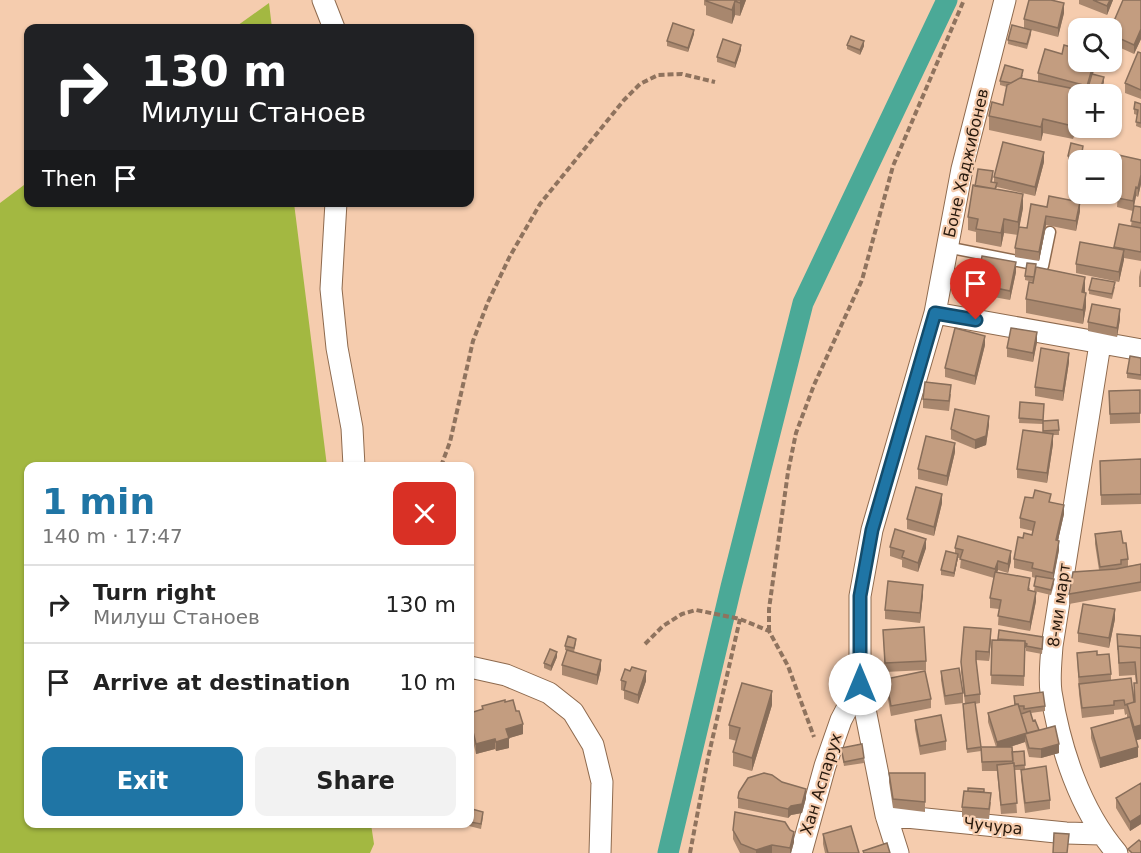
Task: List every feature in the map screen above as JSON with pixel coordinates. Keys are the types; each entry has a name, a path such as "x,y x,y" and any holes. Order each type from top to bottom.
{"street":[{"path":"324,0 333,24"},
{"name":"Боне Хаджибонев","path":"898,853 886,815 860,684 860,596 872,530 935,313 962,169 1005,0"},
{"path":"336,207 331,289 337,348 352,428 354,462"},
{"path":"935,313 1141,350"},
{"name":"8-ми март","path":"1100,344 1052,646 1051,690 1063,744 1080,792 1101,834 1117,853"},
{"path":"474,668 506,675 549,693 573,712 593,745 602,782 600,853"},
{"name":"Хан Аспарух","path":"801,853 825,766 841,720 860,684"},
{"name":"Чучура","path":"886,815 1066,833 1101,834"}],"lane":[{"path":"946,247 1043,266 1050,232"}],"path":[{"path":"825,766 788,666 769,632 770,598 788,472 796,434 814,385 862,280 893,166 964,0"},
{"path":"442,462 450,442 473,341 488,302 510,256 540,204 624,100 640,84 658,75 682,74 715,82"},
{"path":"645,644 663,626 682,614 696,610 740,619 769,632"},
{"path":"690,853 708,759 740,619"}],"green space":[{"path":"269,3 272,24 240,24"},
{"path":"24,185 24,207 295,207 326,462 24,462 24,828 372,828 374,844 370,853 0,853 0,203"}],"building":[{"path":"706,0 741,0 740,3 735,1 732,10"},
{"path":"1029,0 1051,0 1064,3 1058,28 1024,19"},
{"path":"1093,0 1110,0 1107,6"},
{"path":"1123,0 1141,0 1141,29 1134,45 1122,40 1122,18 1115,18"},
{"path":"673,23 694,30 688,48 667,41"},
{"path":"1012,25 1031,30 1027,44 1008,40"},
{"path":"851,36 864,41 860,50 847,45"},
{"path":"723,39 741,45 735,63 717,57"},
{"path":"1064,45 1068,46 1068,72 1091,72 1088,84 1038,73 1045,49 1062,54"},
{"path":"1138,52 1141,53 1141,90 1125,83"},
{"path":"1005,65 1023,70 1021,78 1011,83 1000,81"},
{"path":"1092,74 1104,77 1102,84 1089,84"},
{"path":"1020,78 1068,88 1068,125 1043,119 1041,127 989,116 992,102 1003,105 1007,85"},
{"path":"1135,102 1141,104 1141,123 1136,122 1138,110 1134,109"},
{"path":"1003,142 1044,152 1035,187 994,177"},
{"path":"1071,143 1083,146 1082,150 1069,150"},
{"path":"1122,156 1141,160 1141,175 1133,201 1122,199"},
{"path":"978,169 993,171 991,182 997,183 995,189 975,186"},
{"path":"973,185 1023,194 1018,222 1004,219 1001,233 976,229 978,219 968,217"},
{"path":"1049,196 1068,200 1068,204 1080,204 1076,221 1046,216 1039,252 1015,248 1019,227 1027,228 1031,204 1047,207"},
{"path":"1134,206 1141,207 1141,223 1131,221"},
{"path":"1119,224 1141,228 1141,252 1114,247"},
{"path":"1080,242 1124,250 1119,272 1076,264"},
{"path":"982,256 1016,262 1010,291 977,284"},
{"path":"1027,263 1036,264 1034,277 1025,276"},
{"path":"1036,267 1085,277 1082,292 1086,293 1083,310 1026,299 1029,282 1033,283"},
{"path":"1092,278 1115,282 1112,294 1089,290"},
{"path":"1092,304 1120,309 1117,328 1088,322"},
{"path":"955,328 985,336 975,376 945,368"},
{"path":"1011,328 1037,332 1033,353 1007,348"},
{"path":"1041,348 1069,353 1063,391 1035,387"},
{"path":"1130,356 1141,358 1141,375 1127,373"},
{"path":"925,382 951,385 949,401 923,399"},
{"path":"1140,390 1140,413 1110,414 1109,391"},
{"path":"1020,402 1044,404 1043,420 1019,418"},
{"path":"955,409 989,416 986,436 975,440 951,429"},
{"path":"1058,420 1059,430 1043,431 1043,421"},
{"path":"1023,430 1053,434 1047,473 1017,469"},
{"path":"926,436 955,443 947,476 918,469"},
{"path":"1141,459 1141,494 1101,495 1100,461"},
{"path":"916,487 942,494 934,527 907,519"},
{"path":"1035,490 1051,494 1049,502 1064,505 1056,540 1059,541 1053,573 1032,568 1033,563 1014,559 1018,537 1023,538 1024,533 1032,535 1035,522 1020,518 1025,497 1033,498"},
{"path":"895,529 926,539 918,563 902,557 904,551 890,547"},
{"path":"1121,531 1123,543 1126,543 1128,559 1121,560 1121,564 1100,567 1095,534"},
{"path":"958,536 1011,551 1008,564 998,561 995,569 960,559 963,550 955,548"},
{"path":"946,551 958,554 954,573 941,570"},
{"path":"1141,564 1141,582 1069,594 1073,572 1116,569"},
{"path":"995,572 1030,578 1028,590 1036,592 1030,622 998,616 1001,600 990,598"},
{"path":"1036,576 1054,579 1051,590 1034,586"},
{"path":"888,581 923,585 920,613 885,610"},
{"path":"1083,604 1115,609 1109,638 1078,633"},
{"path":"924,627 926,661 885,663 883,630"},
{"path":"964,627 991,629 989,652 976,651 980,694 965,696 961,662"},
{"path":"999,630 1043,637 1042,649 1026,646 1025,641 998,639"},
{"path":"1117,634 1141,636 1141,648 1118,646 1118,650"},
{"path":"568,636 576,639 574,648 565,646"},
{"path":"992,640 1025,641 1024,676 991,675"},
{"path":"1118,646 1141,648 1141,725 1134,727 1127,704 1135,702 1134,683 1137,683 1135,662 1119,663"},
{"path":"550,649 557,652 551,666 544,663"},
{"path":"567,650 601,660 597,675 562,665"},
{"path":"1097,651 1097,655 1109,654 1111,674 1079,677 1077,653"},
{"path":"632,667 646,671 638,695 624,690 626,682 621,680 625,669 630,671"},
{"path":"959,668 963,693 945,696 941,671"},
{"path":"925,671 931,699 891,706 886,679"},
{"path":"1131,678 1134,702 1125,705 1124,700 1114,701 1114,705 1082,708 1079,684"},
{"path":"742,683 772,691 752,758 733,752 740,728 729,725"},
{"path":"1043,692 1045,706 1024,709 1024,706 1015,704 1014,696"},
{"path":"513,700 523,724 506,729 509,738 476,744 474,712 483,709 482,706"},
{"path":"975,702 981,747 967,749 963,704"},
{"path":"1018,704 1027,733 997,742 988,713"},
{"path":"1030,711 1039,730 1027,733 1021,714"},
{"path":"941,715 946,741 920,746 915,720"},
{"path":"1130,717 1138,747 1100,758 1091,728"},
{"path":"1055,726 1059,744 1041,749 1029,748 1025,734"},
{"path":"862,744 864,758 844,762 841,748"},
{"path":"981,747 1012,747 1013,761 982,762"},
{"path":"1024,751 1025,765 1014,766 1012,752"},
{"path":"1014,763 1017,803 1001,805 997,765"},
{"path":"1046,766 1050,800 1025,803 1021,770"},
{"path":"764,773 782,782 806,789 802,804 791,806 788,809 738,798 748,778"},
{"path":"889,773 925,773 925,802 893,799"},
{"path":"1141,783 1141,815 1130,822 1116,798"},
{"path":"968,788 984,789 984,792 968,791"},
{"path":"964,791 991,793 989,809 962,807"},
{"path":"474,810 483,812 481,824 474,823"},
{"path":"735,812 785,822 794,832 790,848 772,845 756,850 741,844 733,830"},
{"path":"851,826 859,853 828,853 823,834"},
{"path":"1054,833 1069,834 1067,853 1053,853"},
{"path":"1139,840 1141,853 1132,853 1128,849"},
{"path":"887,843 890,853 864,853 863,851"}],"waterway":[{"path":"668,853 731,587 803,303 947,0"}],"route":[{"path":"860,684 860,596 872,530 935,313 976,320"}]}
